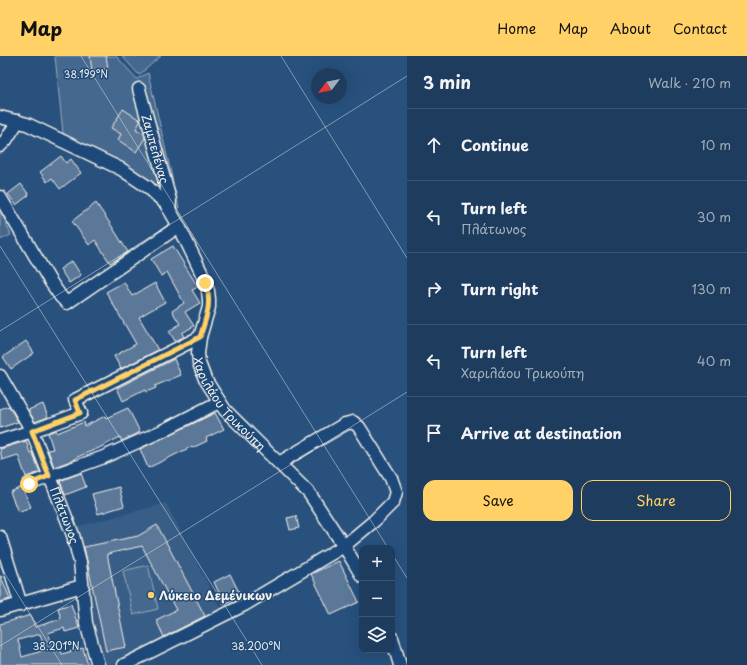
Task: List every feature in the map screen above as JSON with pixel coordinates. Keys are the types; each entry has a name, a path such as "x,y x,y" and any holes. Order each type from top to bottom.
{"street":[{"name":"Ζαμπελένας","path":"139,89 170,200 169,209"},
{"name":"Χαριλάου Τρικούπη","path":"0,117 18,121 42,131 121,169 154,191 169,209 179,226 205,283 209,296 208,313 200,337 198,353 199,363 205,379 219,402 232,418 309,493 359,571"},
{"path":"0,146 8,137 18,121"},
{"path":"0,197 50,281 67,303 179,226"},
{"path":"0,441 80,413 75,400 200,337"},
{"name":"Πλάτωνος","path":"0,376 32,431 77,549 86,623 98,665"},
{"path":"29,484 104,457 162,431 219,402"},
{"path":"124,665 244,605 344,546 374,521 393,502 396,492 391,478 357,424 353,422 345,424 279,463"},
{"path":"0,537 21,604"},
{"path":"0,610 82,586"},
{"path":"395,648 400,665"}],"shaded area":[{"path":"55,56 116,56 137,79 148,73 179,208 63,133"},
{"path":"122,56 161,56 139,75"},
{"path":"0,210 11,235 0,240"},
{"name":"Λύκειο Δεμένικων","path":"166,503 222,611 114,665 106,665 92,620 83,547 76,527"},
{"path":"148,565 158,609 133,615 123,571"}],"building":[{"path":"90,56 106,56 108,69 92,71"},
{"path":"123,109 140,120 136,129 144,134 145,138 136,152 118,140 121,134 111,128"},
{"path":"61,156 66,163 71,159 81,173 60,189 52,178 47,182 40,172"},
{"path":"21,184 29,195 16,205 8,194"},
{"path":"96,203 128,252 110,263 95,240 89,245 72,221"},
{"path":"173,246 198,287 192,290 200,303 185,312 194,326 182,333 184,337 175,341 169,331 180,324 172,311 184,303 167,272 161,276 151,259"},
{"path":"72,261 81,275 69,283 60,269"},
{"path":"124,282 132,296 155,283 165,302 139,317 158,350 121,369 114,356 136,344 106,292"},
{"path":"26,341 34,353 11,369 3,357"},
{"path":"174,359 181,375 155,386 156,388 146,392 145,390 123,401 117,388"},
{"path":"43,404 48,417 35,422 28,410"},
{"path":"9,406 18,422 0,428 0,409"},
{"path":"128,408 140,432 122,441 120,437 75,458 76,459 54,467 48,450 53,449 48,433 56,430 57,433 84,422 85,426 105,416 106,418"},
{"path":"215,413 224,429 206,438 207,441 192,448 191,447 148,468 140,449"},
{"path":"26,441 30,453 32,452 40,472 26,477 18,455 2,460 0,449"},
{"path":"81,473 86,487 65,495 60,481"},
{"path":"22,487 31,507 18,512 10,492"},
{"path":"119,487 124,506 98,514 92,494"},
{"path":"296,516 299,528 290,530 287,518"},
{"path":"157,525 205,616 164,637 156,620 176,610 142,546 107,554 126,647 106,651 84,547 138,536"},
{"path":"339,561 359,602 331,615 311,574"},
{"path":"230,574 241,596 224,604 214,582"},
{"path":"0,576 10,599 0,602"},
{"path":"71,604 79,628 65,632 64,628 48,633 55,651 60,649 62,654 83,648 88,665 0,665 0,624 31,615 35,627 61,619 58,608","holes":["40,634 45,650 22,657 18,640"]}],"place":[{"name":"Λύκειο Δεμένικων","path":"151,595"}],"route":[{"path":"29,484 49,476 32,431 80,413 75,400 200,337 208,313 209,303 209,296 205,283"}]}
